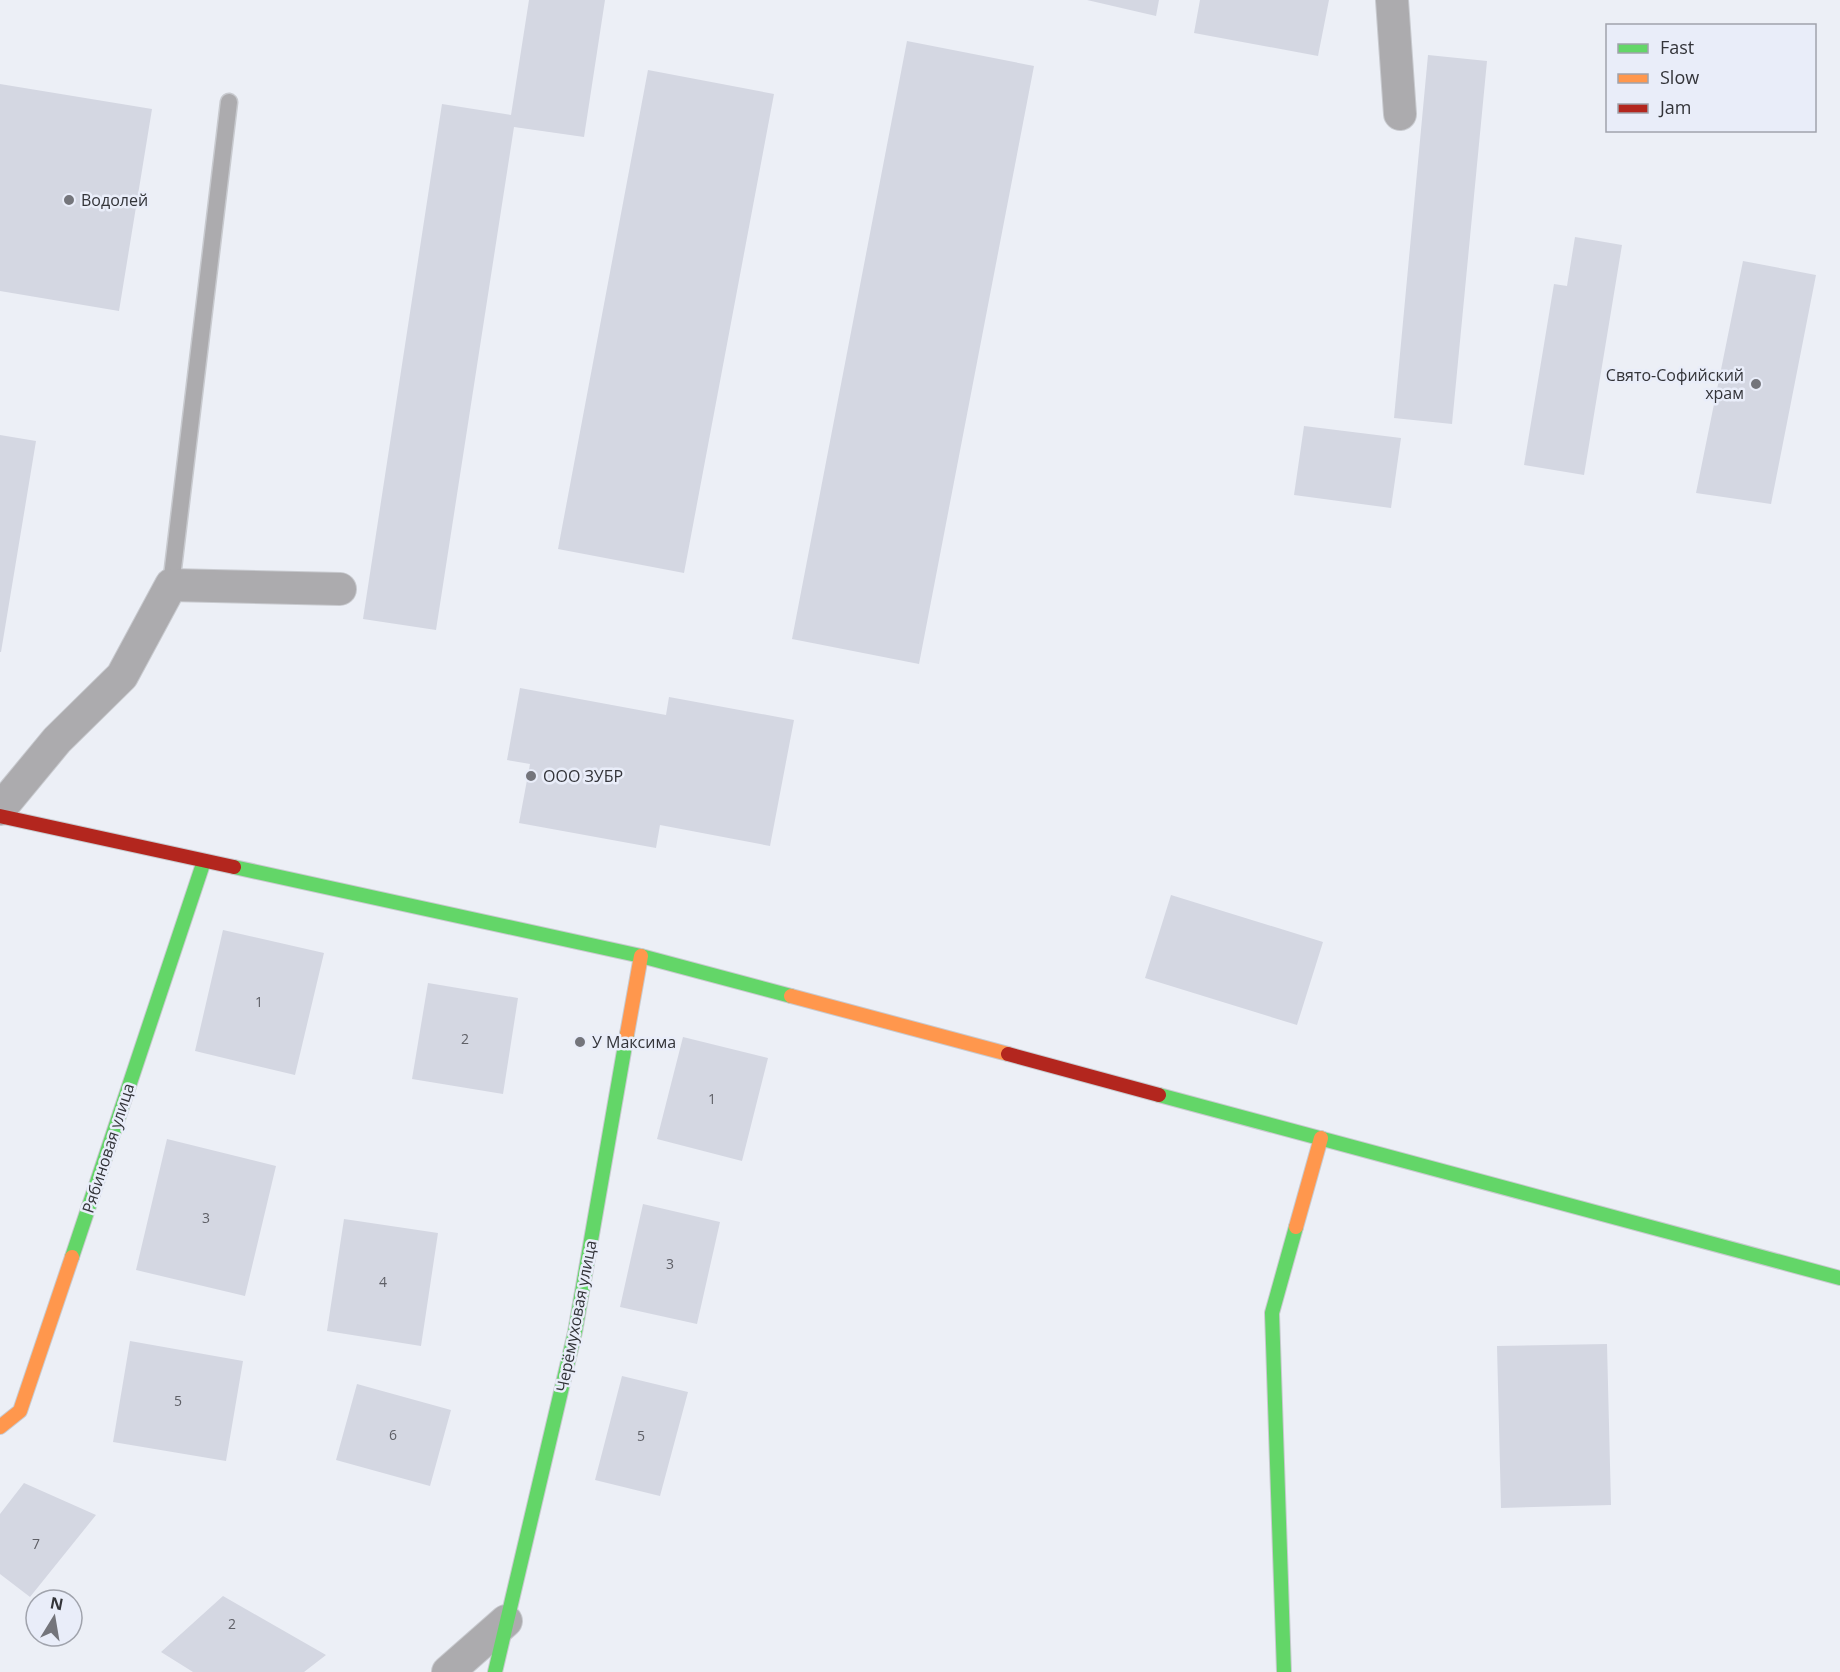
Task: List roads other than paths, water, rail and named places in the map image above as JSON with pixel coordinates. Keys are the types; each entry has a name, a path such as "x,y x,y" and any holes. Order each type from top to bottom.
{"street":[{"path":"1392,0 1400,114"},
{"path":"0,808 57,740 122,676 171,585 340,589"},
{"path":"0,816 641,956 1840,1278"},
{"name":"Рябиновая улица","path":"0,1426 20,1411 204,861"},
{"name":"Черёмуховая улица","path":"495,1672 575,1332 641,956"},
{"path":"1284,1672 1272,1313 1321,1138"},
{"path":"448,1672 506,1621"}],"lane":[{"path":"171,585 229,102"}],"place":[{"name":"Водолей","path":"69,200"},
{"name":"Свято-Софийский храм","path":"1756,384"},
{"name":"ООО ЗУБР","path":"531,776"},
{"name":"У Максима","path":"580,1042"}]}
